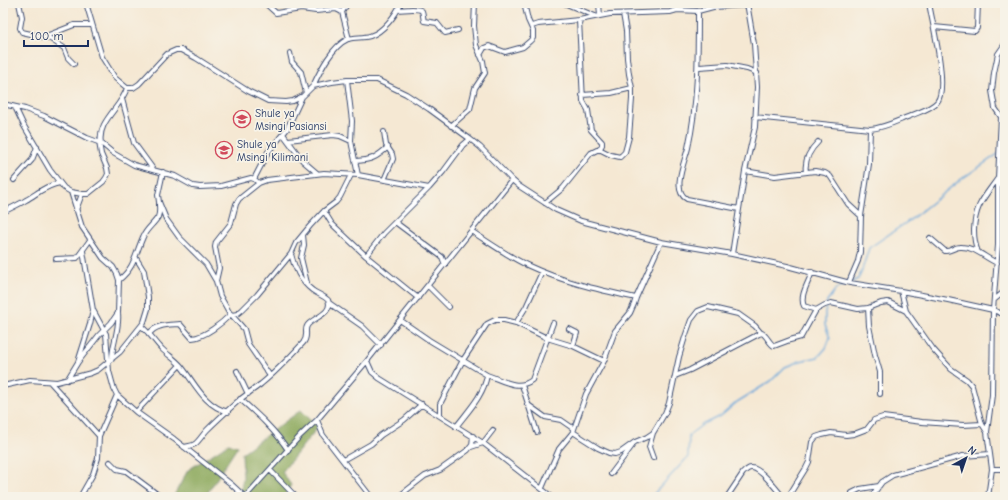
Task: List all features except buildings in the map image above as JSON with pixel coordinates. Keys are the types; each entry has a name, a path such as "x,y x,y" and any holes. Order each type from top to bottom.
{"street":[{"path":"19,3 22,17 20,28 22,32 46,36 64,48 69,59 74,64"},
{"path":"265,3 276,13 302,9 316,11 336,9 342,12"},
{"path":"348,3 342,12 349,39"},
{"path":"85,4 102,57 115,78 127,88 133,88 139,84 167,54 176,50 181,50 190,54 248,91 268,101 286,102 293,101 313,86 328,58 339,46 349,39 371,36 388,24 401,3"},
{"path":"451,126 468,113 472,106 473,94 484,73 485,66 475,40 475,3"},
{"path":"480,55 484,48 489,46 503,52 523,47 533,38 532,26 528,20 524,3"},
{"path":"564,3 598,16"},
{"path":"598,16 599,3"},
{"path":"755,117 870,129 880,127 930,108 938,102 941,94 941,74 929,3"},
{"path":"934,27 975,32 977,28 978,3"},
{"path":"532,26 550,22 579,20 598,16 670,12 677,10 698,11 713,7 748,4 757,73 755,127 745,171 732,254"},
{"path":"398,10 414,9 421,11 423,13 424,21 438,23 445,33 458,30"},
{"path":"698,11 698,67 694,110 688,147 680,176 679,188 682,196 687,198 739,209"},
{"path":"599,150 620,157 625,152 629,137 632,88 629,74 626,31 623,14"},
{"path":"545,203 563,188 587,157 591,153 599,150 602,145 602,142 591,130 588,110 583,101 579,20"},
{"path":"46,36 74,25 92,25"},
{"path":"988,497 992,469 987,432 992,395 1001,117 995,108 992,91 998,54 1005,44"},
{"path":"254,179 268,152 283,134 293,118 304,94 301,72 292,62 290,53"},
{"path":"698,67 727,65 747,69 757,73"},
{"path":"313,86 347,80 377,80 406,94 470,139 512,180 556,210 581,221 661,242 732,254 812,272 848,282 994,310 1005,315"},
{"path":"347,80 352,121 351,141 358,175"},
{"path":"15,107 24,126 50,170 64,188 71,192 88,194 103,182 108,174 101,154 100,136 102,128 122,99 127,88"},
{"path":"582,95 611,93 632,88"},
{"path":"122,99 134,143 153,169"},
{"path":"3,104 44,116 100,143 134,165 153,169 180,178 193,186 221,186 246,179 254,179 259,183"},
{"path":"848,282 858,261 860,252 861,216 868,172 870,129"},
{"path":"384,132 393,159 384,180"},
{"path":"283,134 303,161 318,173"},
{"path":"288,140 334,135 351,141"},
{"path":"366,256 384,233 429,188 463,145 470,139"},
{"path":"806,172 806,161 812,148 818,142"},
{"path":"1000,149 1005,146"},
{"path":"14,180 32,160 37,147"},
{"path":"356,161 375,158 388,147"},
{"path":"745,171 775,176 806,172 825,172 830,176 852,209 861,216"},
{"path":"119,280 129,271 136,258 143,236 158,216 158,192 163,172"},
{"path":"216,281 219,268 215,247 216,242 231,223 236,204 239,199 259,183 267,180 298,177 318,173 358,175 429,188"},
{"path":"149,334 156,327 180,324 192,338 213,329 231,314 237,314 257,295 291,254 296,243 324,211 336,202 351,175"},
{"path":"978,252 974,238 975,216 981,201 998,178"},
{"path":"83,251 93,310 104,330 107,339 108,362 114,389 118,395 136,412 184,447 245,497 301,435 317,420 367,361 512,180"},
{"path":"3,212 44,189 60,183"},
{"path":"71,192 82,227 103,258 113,268 119,280 119,320 112,351 112,359"},
{"path":"76,210 82,194"},
{"path":"159,202 172,229 203,261 216,281 220,296 231,314 244,329 248,344 263,363 270,376"},
{"path":"324,211 332,224 366,256 418,298"},
{"path":"395,222 443,258 445,265"},
{"path":"471,231 522,263 542,272 589,287 636,298"},
{"path":"303,235 304,245 301,258 307,286"},
{"path":"930,238 945,251 961,247 978,252 997,263"},
{"path":"56,259 77,258 90,240"},
{"path":"542,488 560,449 574,431 586,394 604,361 615,331 630,313 661,242"},
{"path":"291,254 294,264 307,286 325,297 329,303 362,326 381,344"},
{"path":"3,386 30,380 50,382 67,380 92,373 112,359 130,342 142,326 147,316 148,309 148,297 144,271 136,258"},
{"path":"516,323 526,307 542,272"},
{"path":"812,272 804,292 802,302 804,306 816,310"},
{"path":"428,286 449,307"},
{"path":"900,291 906,311 933,349 951,369 969,382 972,386 982,424 987,432"},
{"path":"994,300 1005,291"},
{"path":"652,458 649,446 653,433 665,413 671,397 678,357 691,320 698,311 708,307 738,314 764,334 769,342 774,346 800,338 804,334 816,310 825,304 832,303 853,308 868,308 888,302 895,304 906,311"},
{"path":"184,447 194,445 207,430 228,412 240,399 270,376 304,342 307,333 307,325 324,314 329,303"},
{"path":"868,308 869,326 880,372 880,394"},
{"path":"78,362 93,310"},
{"path":"67,380 78,362 118,313"},
{"path":"400,320 429,340 487,375 518,386 527,384 532,380 552,323"},
{"path":"440,416 440,404 463,360 488,323 494,320 516,323 547,338 573,346 604,361"},
{"path":"142,326 180,365 204,398 213,406 228,412"},
{"path":"569,329 577,333 573,346"},
{"path":"675,376 690,370 761,333"},
{"path":"367,361 372,372 379,378 456,427 473,436 552,497"},
{"path":"136,412 180,365"},
{"path":"237,371 248,394"},
{"path":"456,427 482,391 487,375"},
{"path":"50,382 99,436"},
{"path":"522,386 537,432"},
{"path":"80,497 93,474 99,450 99,436 118,395"},
{"path":"240,399 258,414 279,436 288,450"},
{"path":"343,460 371,444 381,435 404,420 422,404"},
{"path":"527,404 545,417 561,420 598,448 609,453 615,454 621,452 635,442 653,433"},
{"path":"788,497 809,462 812,442 816,437 831,433 846,435 854,434 867,429 874,420 883,417 974,426 982,424"},
{"path":"317,420 323,435 372,497"},
{"path":"398,497 425,476 440,470 471,447 483,443 493,430"},
{"path":"471,447 473,436"},
{"path":"611,474 635,442"},
{"path":"871,497 885,479 907,471 963,456 990,454"},
{"path":"110,462 117,469 126,471 155,495 161,497"},
{"path":"727,497 743,473 751,468 756,468 765,476 783,497"},
{"path":"992,469 1005,469"},
{"path":"270,470 296,497"},
{"path":"852,493 860,489 879,486"}],"green space":[{"path":"301,410 318,427 282,472 291,485 283,497 239,497 243,478 242,453"},
{"path":"228,444 238,446 205,497 173,497 188,470"}],"waterway":[{"path":"1005,129 1005,142"},
{"path":"1001,152 1005,147"},
{"path":"851,282 858,279 869,248 910,220 960,180 998,154"},
{"path":"651,497 688,457 689,435 702,425 722,415 737,402 771,381 785,367 800,361 818,357 826,348 830,338 825,325 827,301 836,289 848,283"}],"place":[{"name":"Shule ya Msingi Pasiansi","path":"242,119"},
{"name":"Shule ya Msingi Kilimani","path":"224,150"}]}
